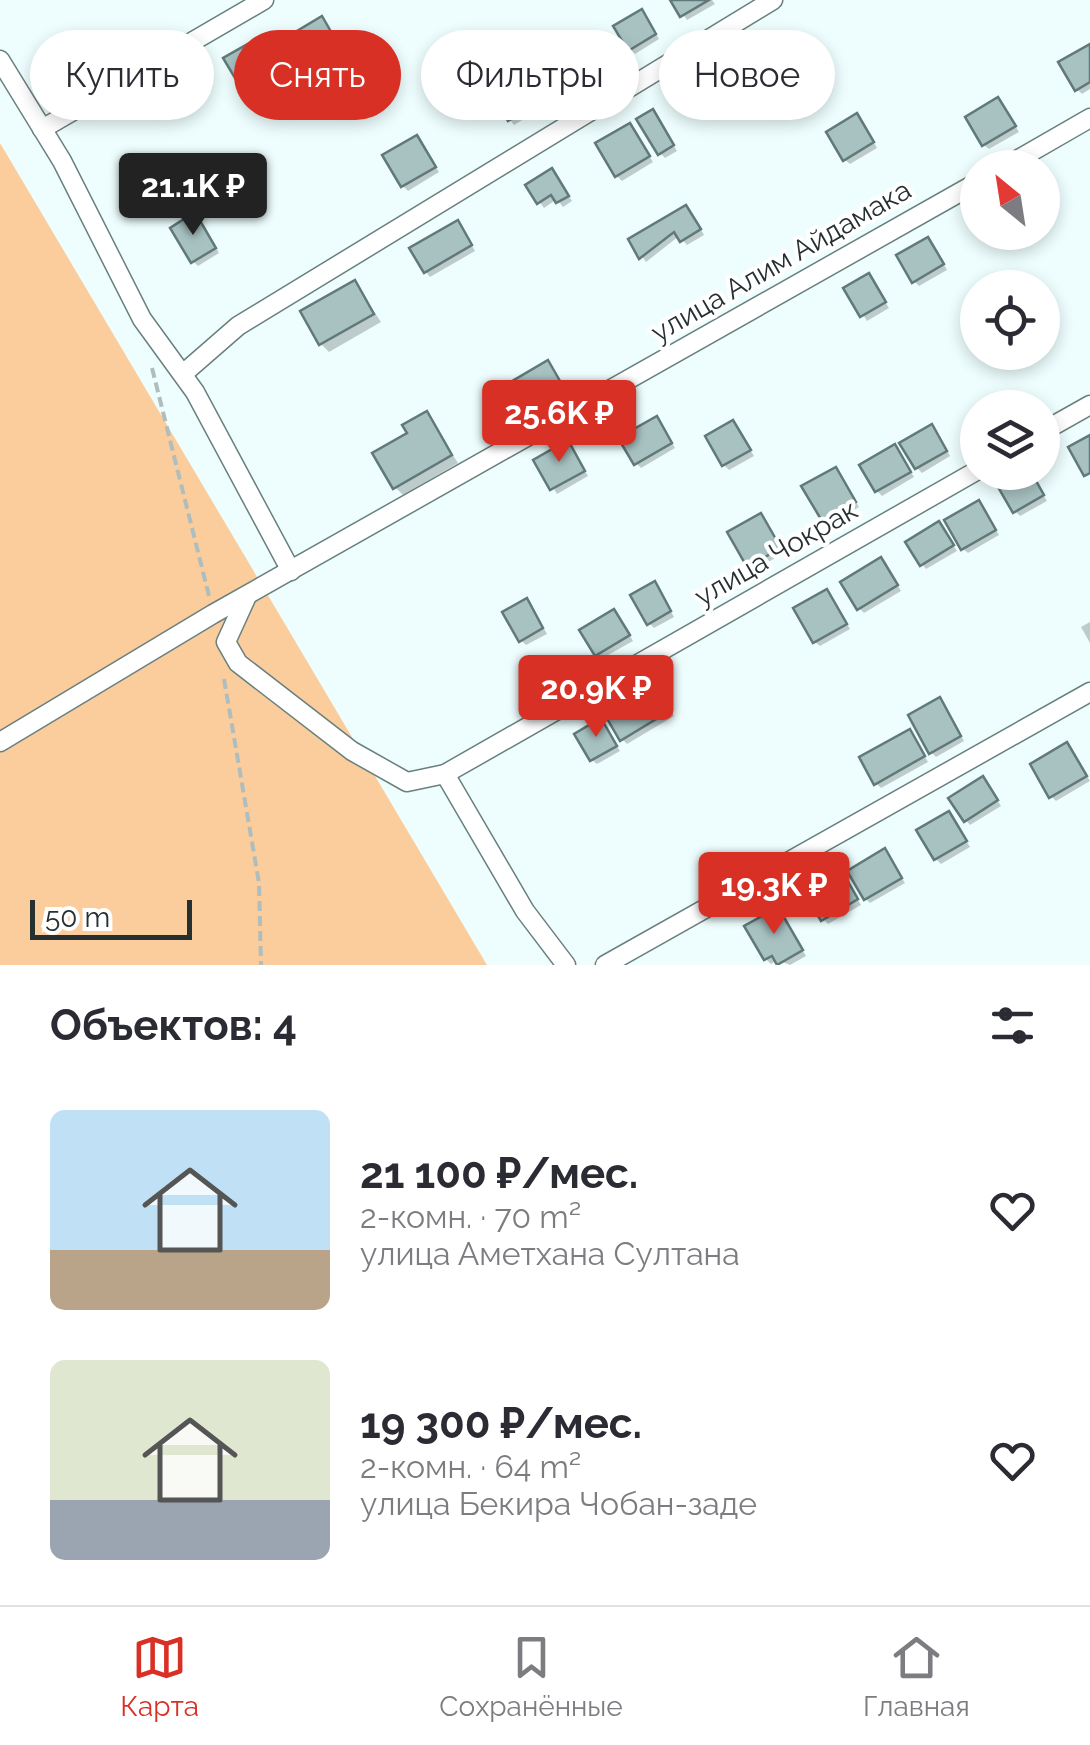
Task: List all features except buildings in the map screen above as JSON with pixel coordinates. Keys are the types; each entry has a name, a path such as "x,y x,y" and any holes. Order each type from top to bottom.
{"street":[{"path":"42,129 264,0"},
{"path":"184,373 238,326 774,0"},
{"path":"0,60 42,129 142,319 184,373 291,571"},
{"path":"1034,150 1090,118"},
{"name":"улица Алим Айдамака","path":"0,742 247,596 960,192"},
{"path":"1060,422 1090,405"},
{"name":"улица Чокрак","path":"445,774 960,480"},
{"path":"247,596 226,642 238,663 352,752 407,782 445,774 525,911 566,965"},
{"path":"605,965 1090,692"}],"shaded area":[{"path":"0,143 487,965 0,965"}]}
